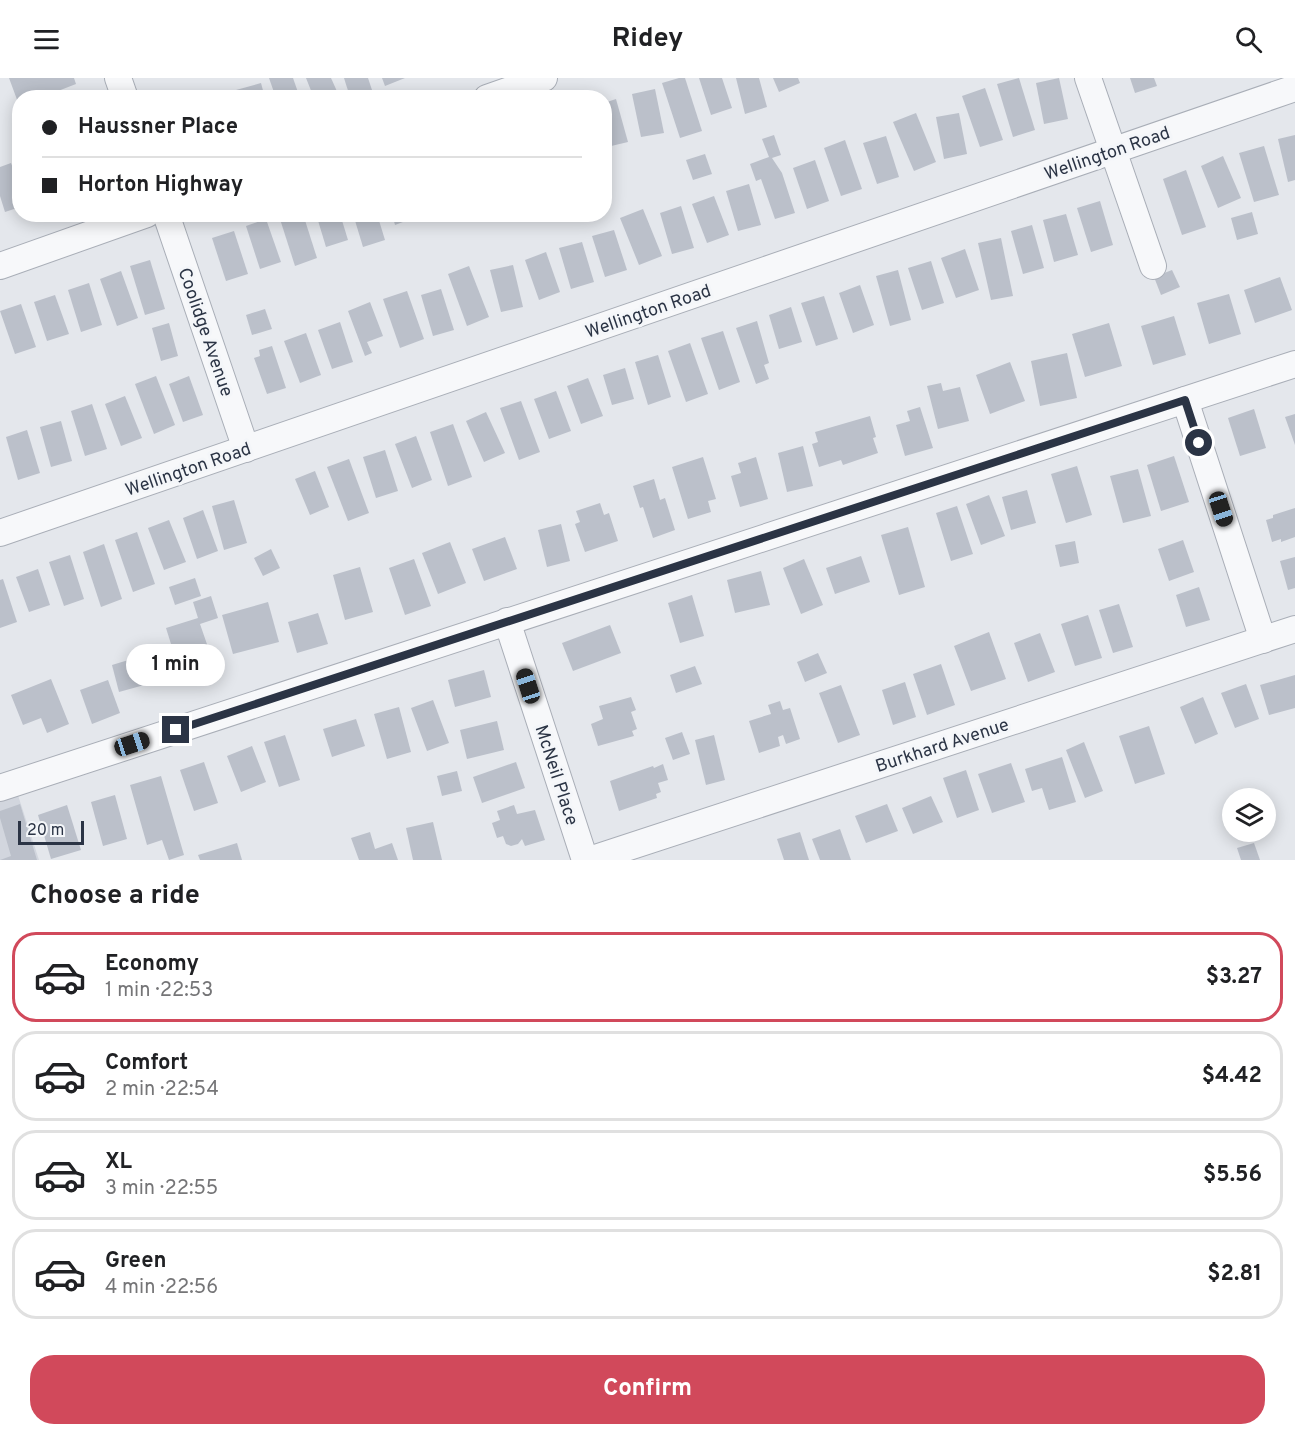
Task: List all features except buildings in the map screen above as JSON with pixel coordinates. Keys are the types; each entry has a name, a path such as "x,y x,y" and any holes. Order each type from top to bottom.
{"street":[{"path":"510,90 544,78"},
{"path":"1088,78 1153,266"},
{"name":"Wellington Road","path":"0,533 1295,88"},
{"path":"0,266 124,222"},
{"name":"Coolidge Avenue","path":"169,222 246,449"},
{"path":"0,788 1295,364"},
{"path":"1185,400 1263,640"},
{"name":"McNeil Place","path":"507,621 587,860"},
{"name":"Burkhard Avenue","path":"587,860 1295,629"}],"shaded area":[{"path":"15,786 39,860 0,860 0,791"}],"route":[{"path":"176,730 1185,400 1199,443"}]}
